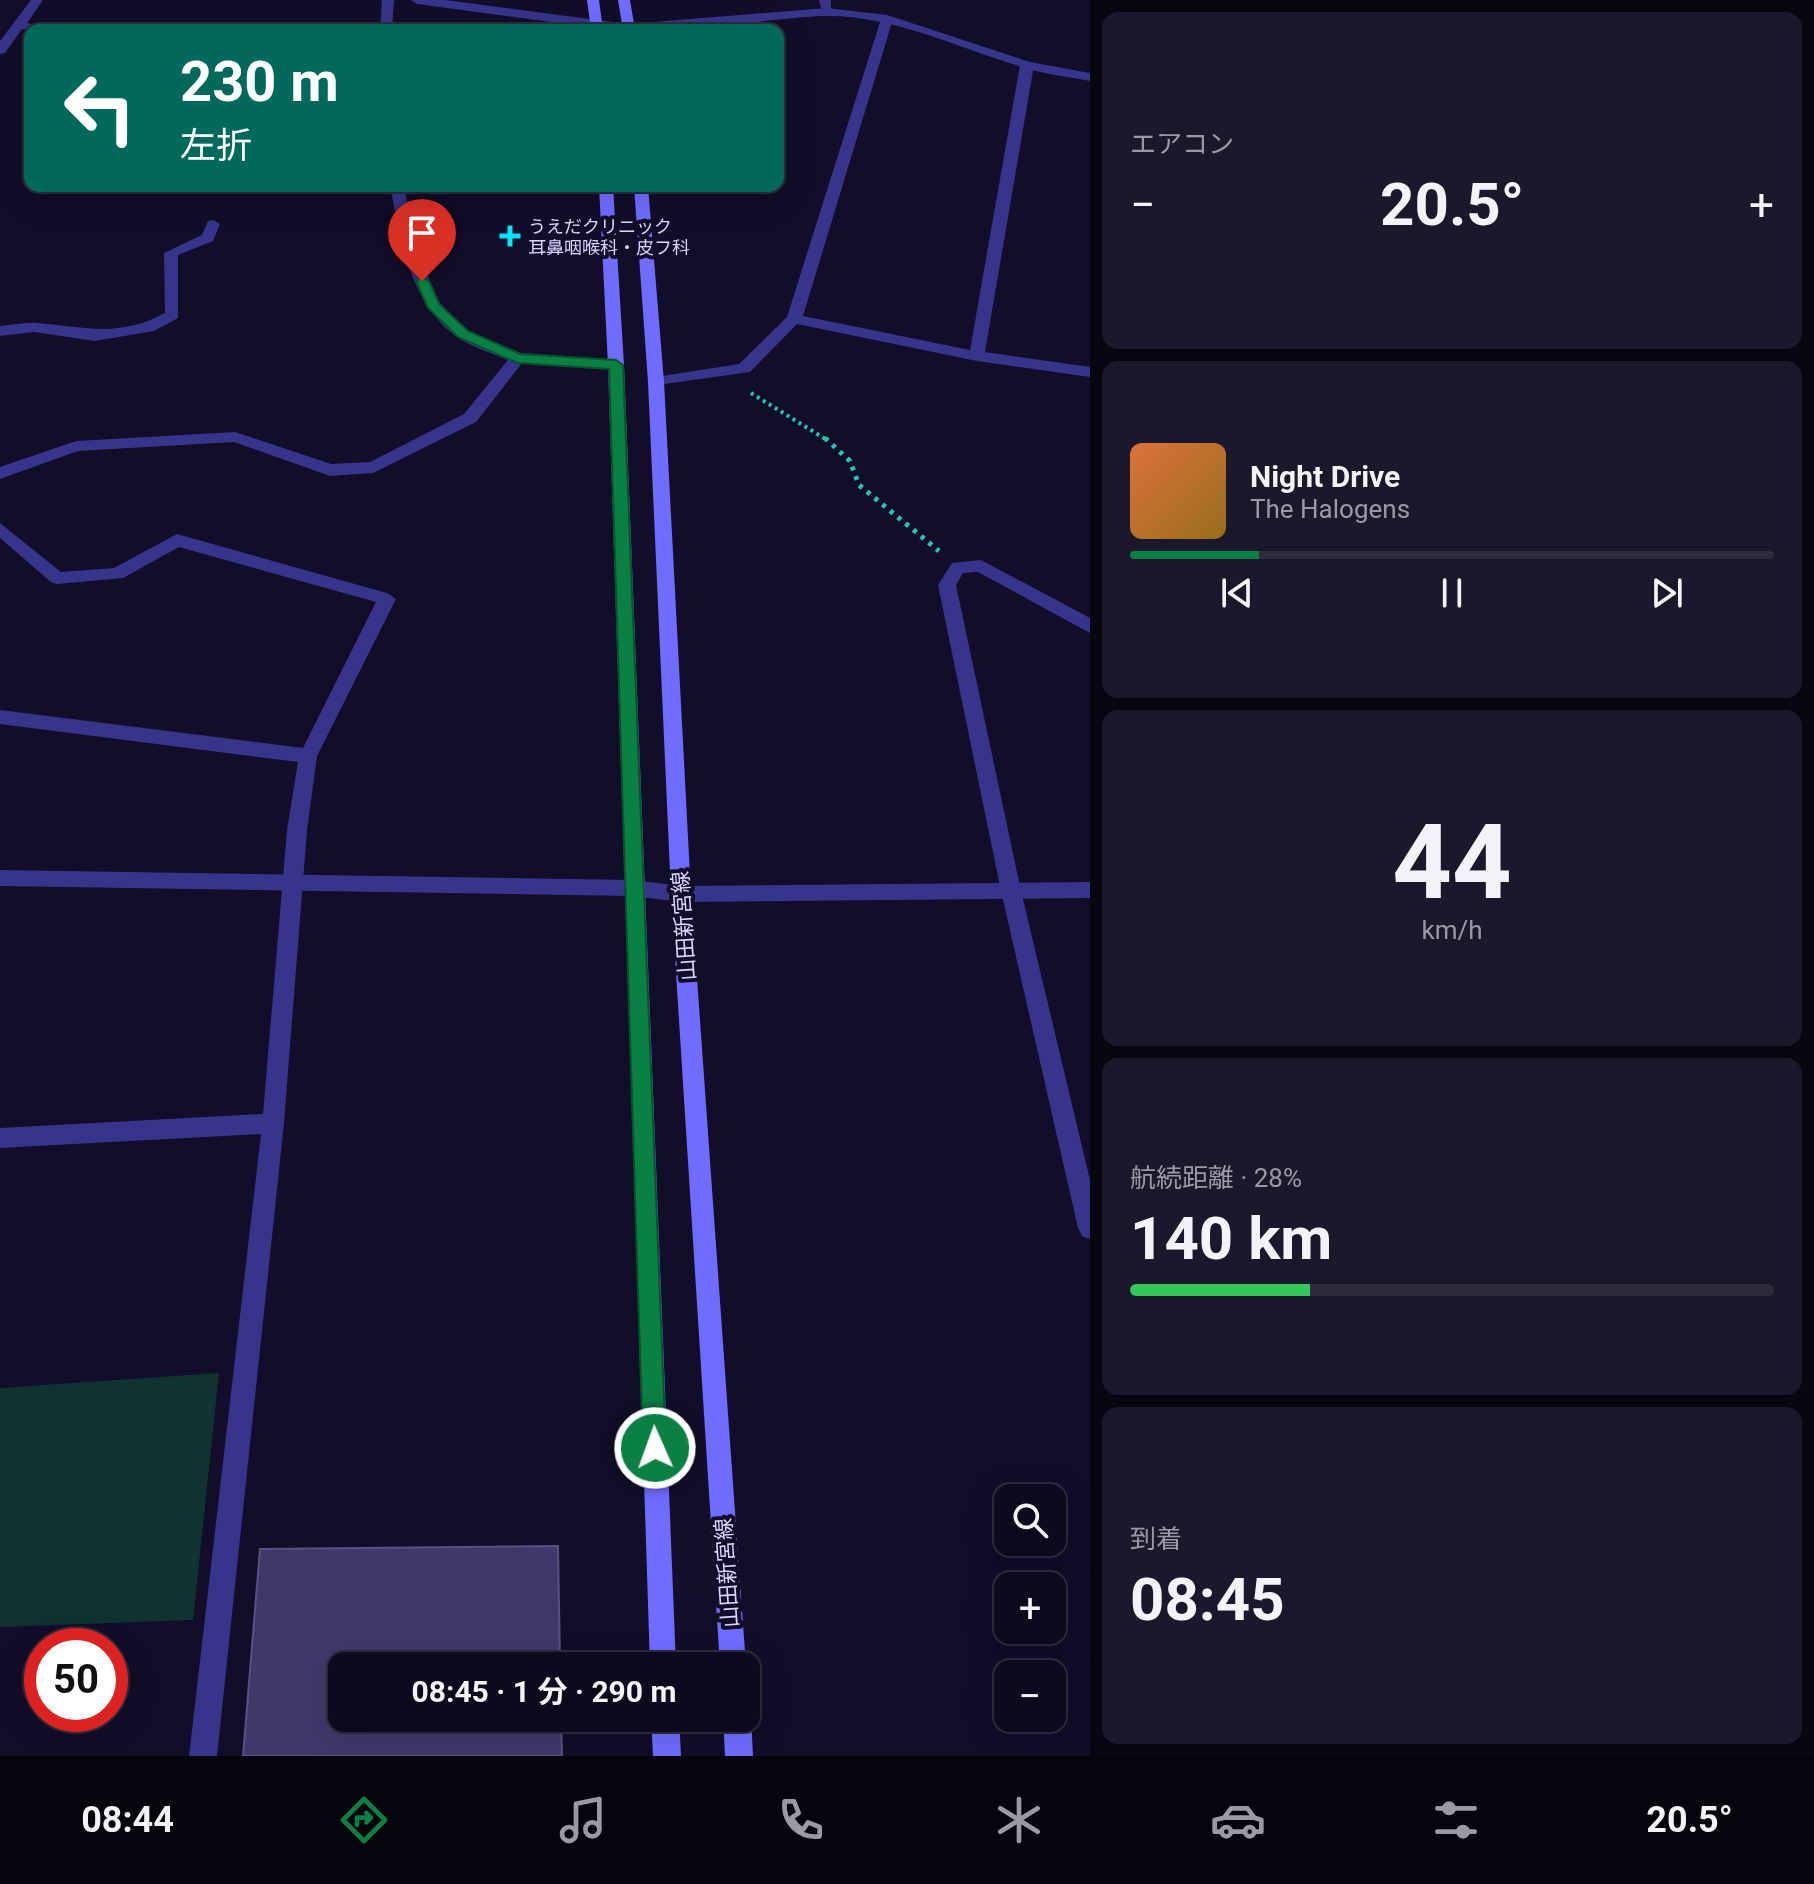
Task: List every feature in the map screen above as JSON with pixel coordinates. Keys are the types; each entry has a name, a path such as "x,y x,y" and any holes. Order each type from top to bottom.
{"main road":[{"path":"593,0 597,24"},
{"path":"624,0 628,24"},
{"path":"606,192 616,365 662,1652"},
{"name":"山田新宮線","path":"641,192 656,382 681,894 732,1652"},
{"path":"666,1732 667,1756"},
{"path":"738,1732 739,1756"}],"street":[{"path":"0,50 37,0"},
{"path":"386,24 388,0"},
{"path":"417,0 577,24"},
{"path":"672,24 826,6 887,19 1027,65 1090,77"},
{"path":"656,382 744,368 794,319 887,19"},
{"path":"18,25 24,26"},
{"path":"977,356 1027,65"},
{"path":"398,192 412,257 433,305 463,334 518,358 616,365"},
{"path":"0,331 34,327 95,336 149,328 173,315 171,253 208,238 213,224"},
{"path":"794,319 977,356 1090,372"},
{"path":"0,473 76,446 235,437 330,470 373,467 470,418 518,358"},
{"path":"0,529 57,578 117,574 177,540 387,599 308,756 293,885 273,1123 203,1756"},
{"path":"1090,626 981,566 958,567 947,585 1011,891 1085,1178 1090,1228"},
{"path":"0,717 308,756"},
{"path":"0,878 633,888 681,894 1090,890"},
{"path":"0,1138 273,1123"}],"path":[{"path":"718,373 825,438 850,461 859,485 958,567"}],"green space":[{"path":"219,1373 193,1620 0,1627 0,1388"}],"building":[{"path":"558,1546 560,1652 328,1652 328,1732 561,1732 562,1756 243,1756 260,1549"}],"place":[{"name":"うえだクリニック 耳鼻咽喉科・皮フ科","path":"510,236"}],"route":[{"path":"422,281 433,305 463,334 518,358 616,365 655,1448"}]}
